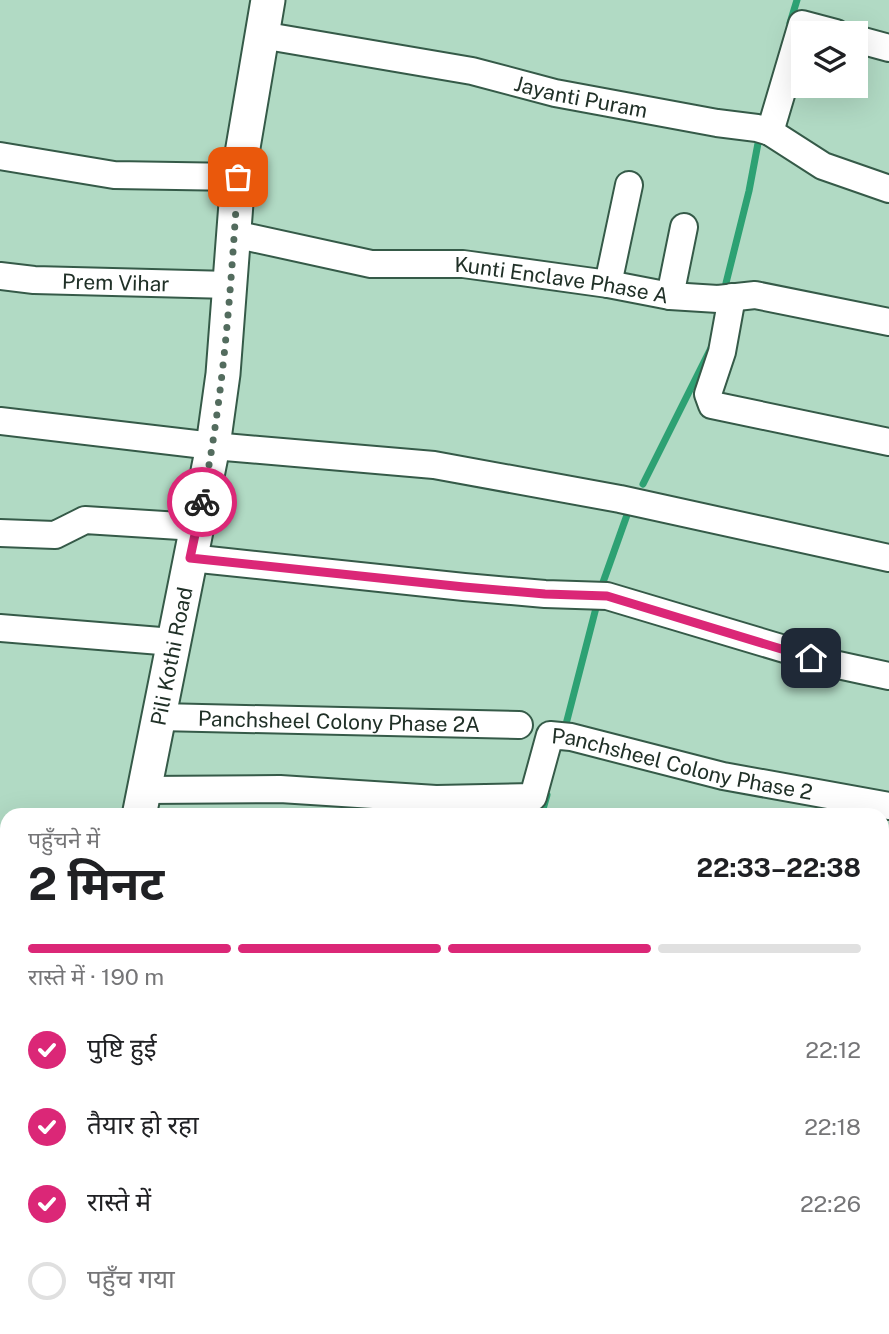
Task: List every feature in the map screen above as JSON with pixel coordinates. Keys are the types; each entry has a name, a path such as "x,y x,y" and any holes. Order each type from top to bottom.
{"street":[{"name":"Pili Kothi Road","path":"142,803 214,446 223,374 238,177 268,0"},
{"name":"Jayanti Puram","path":"261,35 472,71 555,93 757,128 770,132 822,166 889,190"},
{"path":"868,42 889,48"},
{"path":"770,132 791,61"},
{"path":"0,156 114,176 238,177"},
{"path":"608,284 629,185"},
{"path":"670,296 684,227"},
{"name":"Kunti Enclave Phase A","path":"234,234 371,264 463,264 608,284 670,296 718,299 755,295 889,322"},
{"name":"Prem Vihar","path":"0,276 34,280 230,285"},
{"path":"732,296 722,352 708,394 712,405 889,442"},
{"path":"0,421 214,446 434,465 620,499 889,558"},
{"path":"0,533 55,535 85,520 193,542 464,587 607,596 838,665 889,676"},
{"path":"0,628 173,642"},
{"name":"Panchsheel Colony Phase 2A","path":"159,717 519,725"},
{"name":"Panchsheel Colony Phase 2","path":"142,803 280,789 436,799 533,797 550,734 723,776 889,806"}],"waterway":[{"path":"790,23 797,0"},
{"path":"726,283 759,138"},
{"path":"643,484 711,348"},
{"path":"601,588 627,515"},
{"path":"565,728 597,604"},
{"path":"543,808 547,795"}],"way so far":[{"path":"202,502 214,446 223,374 238,177"}],"route":[{"path":"202,502 190,558 464,587 607,596 811,658"}]}
